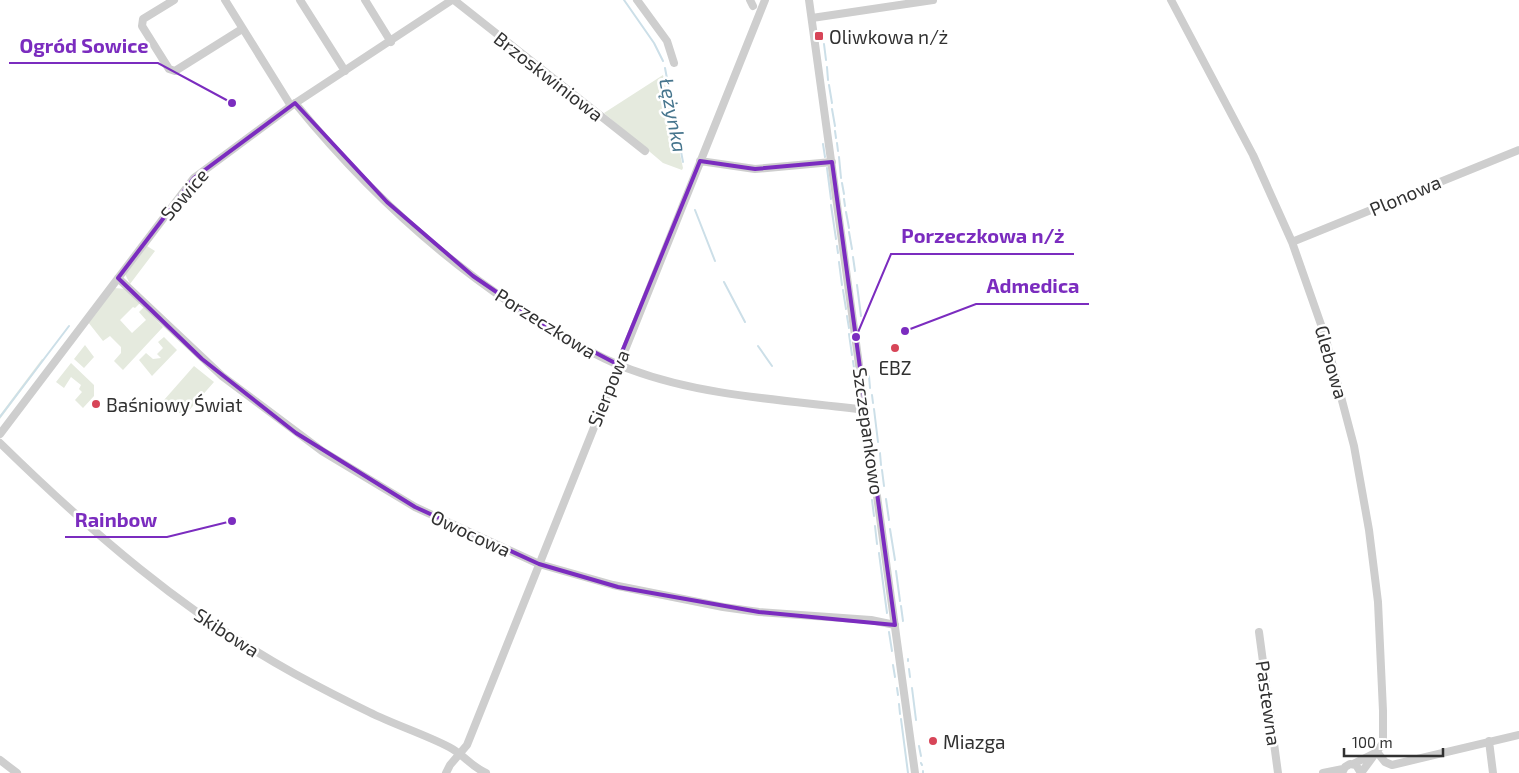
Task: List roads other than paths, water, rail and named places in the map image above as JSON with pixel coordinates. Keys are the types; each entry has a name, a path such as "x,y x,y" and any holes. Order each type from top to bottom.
{"street":[{"path":"174,0 143,19 142,26 169,69 175,71 242,29"},
{"name":"Porzeczkowa","path":"224,0 293,104 387,202 473,276 552,330 617,364 655,377 707,388 866,410"},
{"path":"300,0 345,71"},
{"path":"365,0 391,42"},
{"name":"Sowice","path":"0,434 194,178 293,104 453,0"},
{"name":"Brzoskwiniowa","path":"453,0 645,151"},
{"path":"637,0 667,42 674,63"},
{"name":"Sierpowa","path":"446,773 467,745 617,364 765,0"},
{"name":"Szczepankowo","path":"809,0 916,773"},
{"path":"812,18 933,0"},
{"name":"Glebowa","path":"1171,0 1253,155 1292,242 1334,364 1366,506 1377,593 1381,644 1383,738 1377,752 1361,773"},
{"name":"Plonowa","path":"1292,242 1519,150"},
{"path":"700,161 755,169 832,162"},
{"name":"Owocowa","path":"118,278 227,380 322,451 415,507 539,564 613,586 723,607 871,620 896,625"},
{"name":"Skibowa","path":"0,443 88,527 154,581 192,609 294,673 370,713 449,747 476,768 486,773"},
{"name":"Pastewna","path":"1260,632 1278,773"},
{"path":"1324,773 1343,771 1347,765 1377,752 1385,762 1392,765 1519,734"},
{"path":"1489,741 1493,773"},
{"path":"0,760 17,773"},
{"path":"1353,764 1359,767 1361,773"}],"waterway":[{"name":"Łężynka","path":"624,0 654,43 663,61"},
{"path":"824,44 826,60"},
{"path":"827,67 828,80"},
{"name":"Łężynka","path":"665,68 683,162"},
{"path":"829,85 832,103"},
{"path":"832,109 835,126"},
{"path":"835,131 836,138"},
{"path":"837,143 838,151"},
{"path":"823,144 825,157"},
{"path":"839,157 841,178"},
{"path":"827,168 831,199"},
{"path":"842,183 844,194"},
{"path":"844,199 845,206"},
{"path":"831,205 836,239"},
{"name":"Łężynka","path":"695,210 715,261"},
{"path":"846,212 849,228"},
{"path":"849,232 852,249"},
{"path":"837,246 838,253"},
{"path":"853,257 855,271"},
{"path":"839,262 842,285"},
{"name":"Łężynka","path":"724,282 745,322"},
{"path":"857,285 861,316"},
{"path":"843,290 846,309"},
{"path":"847,316 849,328"},
{"path":"0,417 69,326"},
{"path":"849,334 852,355"},
{"name":"Łężynka","path":"758,346 772,366"},
{"path":"853,361 859,402"},
{"path":"869,376 870,388"},
{"path":"872,395 873,403"},
{"path":"874,409 878,442"},
{"path":"861,422 865,447"},
{"path":"880,453 881,465"},
{"path":"866,454 870,488"},
{"path":"882,470 884,486"},
{"path":"886,499 889,520"},
{"path":"872,500 874,516"},
{"path":"875,526 877,544"},
{"path":"890,529 895,560"},
{"path":"879,553 887,613"},
{"path":"896,571 900,601"},
{"path":"901,606 903,621"},
{"path":"889,632 892,651"},
{"path":"893,665 895,677"},
{"path":"909,669 910,677"},
{"path":"897,688 898,695"},
{"path":"912,688 916,720"},
{"path":"899,704 900,714"},
{"path":"901,719 908,773"},
{"path":"919,746 921,756"}],"place":[{"name":"Oliwkowa n/ż","path":"819,36"},
{"name":"Ogród Sowice","path":"232,103"},
{"name":"Admedica","path":"905,331"},
{"name":"Porzeczkowa n/ż","path":"856,337"},
{"name":"EBZ","path":"895,348"},
{"name":"Baśniowy Świat","path":"96,404"},
{"name":"Rainbow","path":"232,521"},
{"name":"Miazga","path":"933,741"}]}
